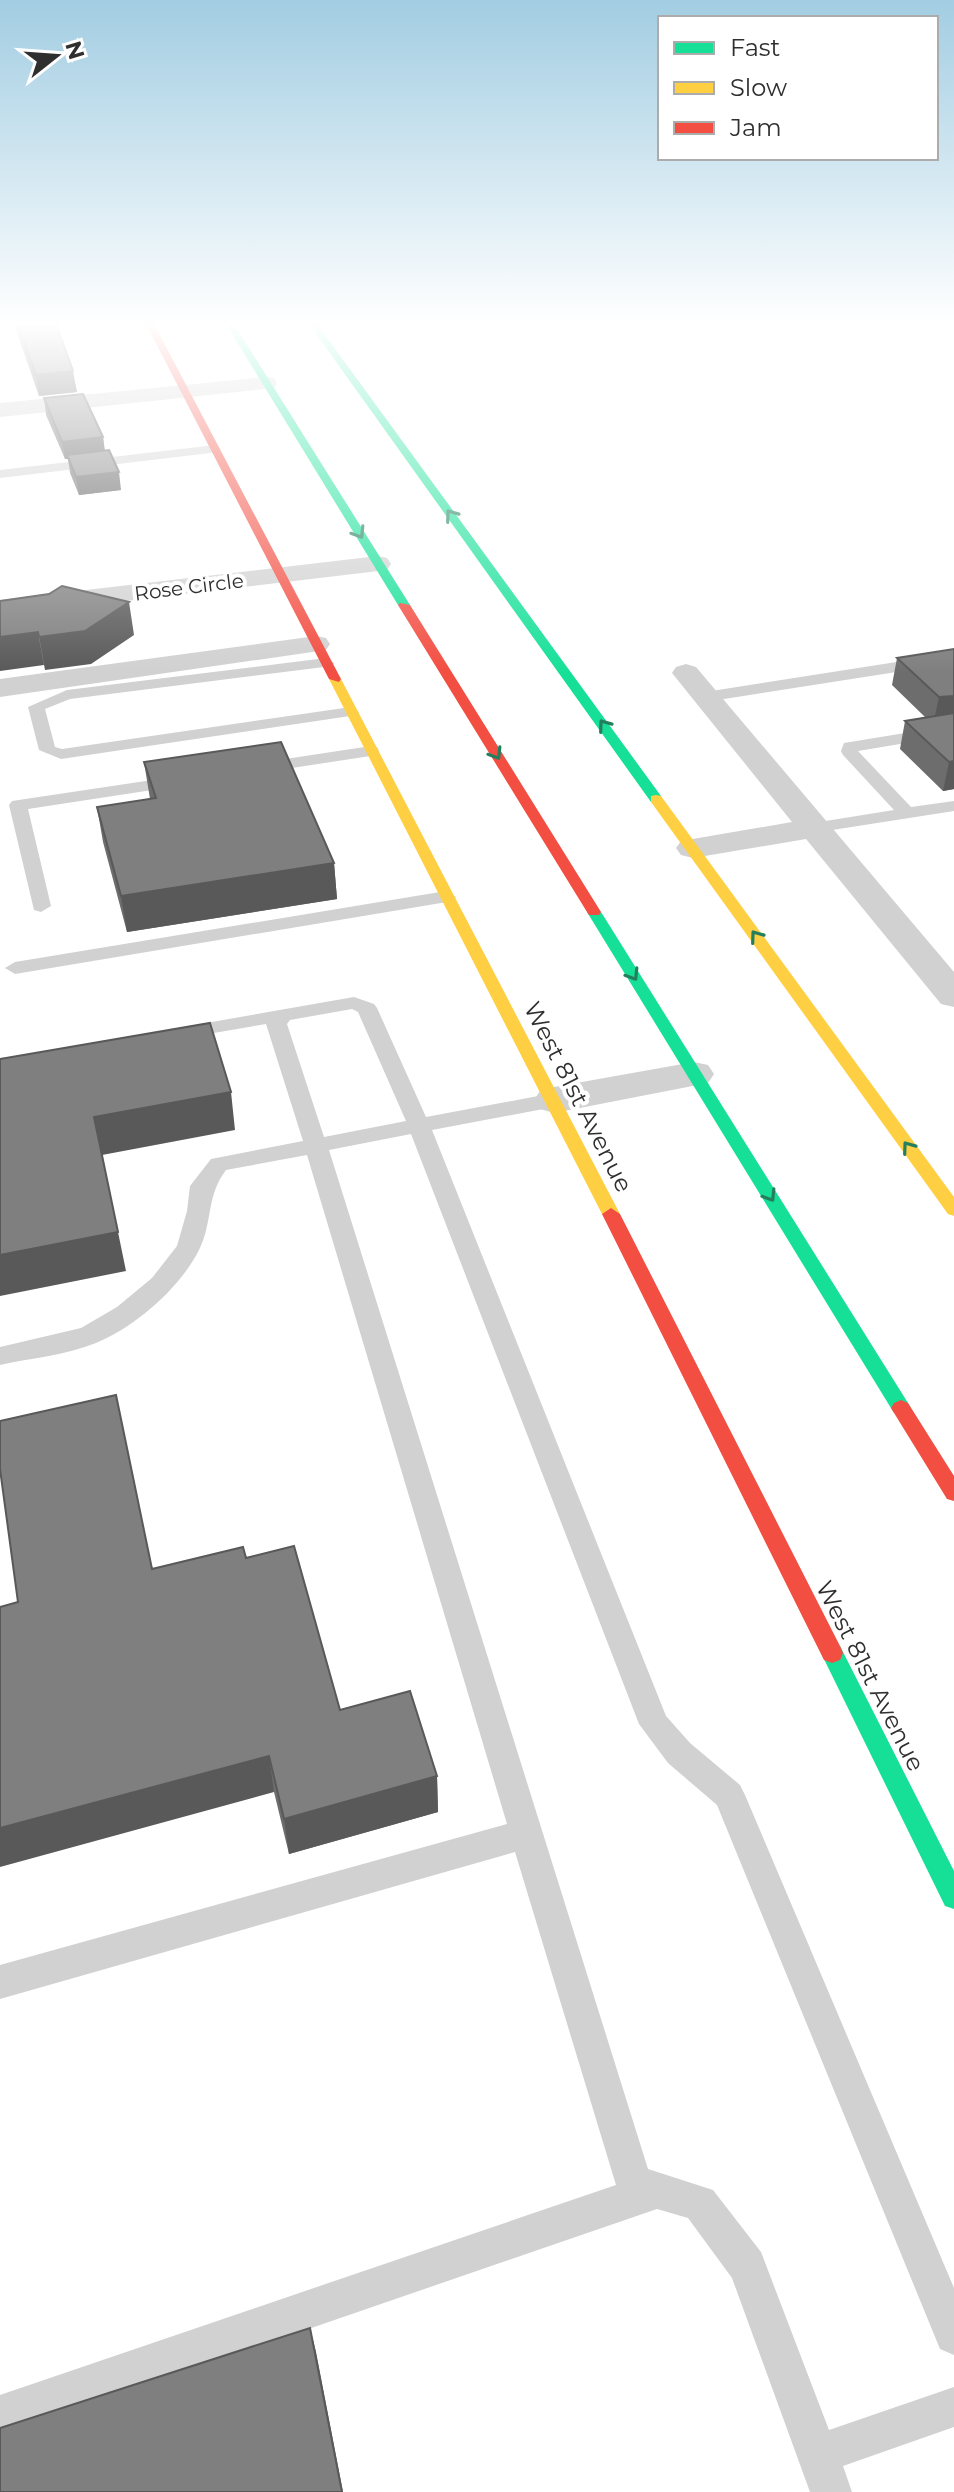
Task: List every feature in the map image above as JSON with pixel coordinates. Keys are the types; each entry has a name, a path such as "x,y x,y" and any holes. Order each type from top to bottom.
{"main road":[{"name":"West 81st Avenue","path":"210,440 554,1100 954,1897"},
{"path":"301,440 954,1493"},
{"path":"397,440 954,1210"}],"street":[{"name":"Rose Circle","path":"0,608 378,564"},
{"path":"0,688 321,654"},
{"path":"696,685 954,996"},
{"path":"693,848 813,828"},
{"path":"554,1100 694,1074"}],"lane":[{"path":"0,474 215,449"},
{"path":"321,654 67,695 36,707 47,750 61,754 351,712"},
{"path":"696,685 954,658"},
{"path":"906,813 849,751 850,747 954,730"},
{"path":"249,770 371,751"},
{"path":"41,906 18,805 202,777"},
{"path":"813,828 954,806"},
{"path":"15,968 446,897"},
{"path":"165,1035 354,1003 367,1008 419,1126 654,1724 679,1753 729,1795 954,2335"},
{"path":"283,1015 276,1024 634,2183 700,2203 747,2266 831,2492"},
{"path":"0,1356 88,1336 126,1313 161,1284 188,1248 199,1211 202,1186 219,1164 554,1100"},
{"path":"0,1982 526,1834"},
{"path":"0,2415 657,2190"},
{"path":"818,2454 954,2407"}],"building":[{"path":"109,450 119,472 76,477 67,455"},
{"path":"62,586 129,602 85,631 39,637 38,632 0,637 0,601 49,594"},
{"path":"954,649 954,696 939,697 897,658"},
{"path":"954,713 954,761 949,762 905,721"},
{"path":"281,742 334,863 121,896 97,807 156,798 144,762"},
{"path":"210,1023 231,1092 94,1117 118,1232 0,1255 0,1059"},
{"path":"116,1395 152,1569 243,1547 246,1558 294,1546 340,1710 410,1691 437,1776 284,1819 269,1756 0,1828 0,1607 18,1602 0,1469 0,1421"},
{"path":"310,2328 342,2492 0,2492 0,2428"}],"traffic: fast":[{"path":"302,440 404,605"},
{"path":"397,440 656,799"},
{"path":"594,912 901,1408"},
{"path":"832,1653 954,1897"}],"traffic: slow":[{"path":"335,679 611,1214"},
{"path":"656,799 954,1210"}],"traffic: jam":[{"path":"211,440 335,679"},
{"path":"404,605 594,912"},
{"path":"611,1214 832,1653"},
{"path":"901,1408 954,1493"}]}
